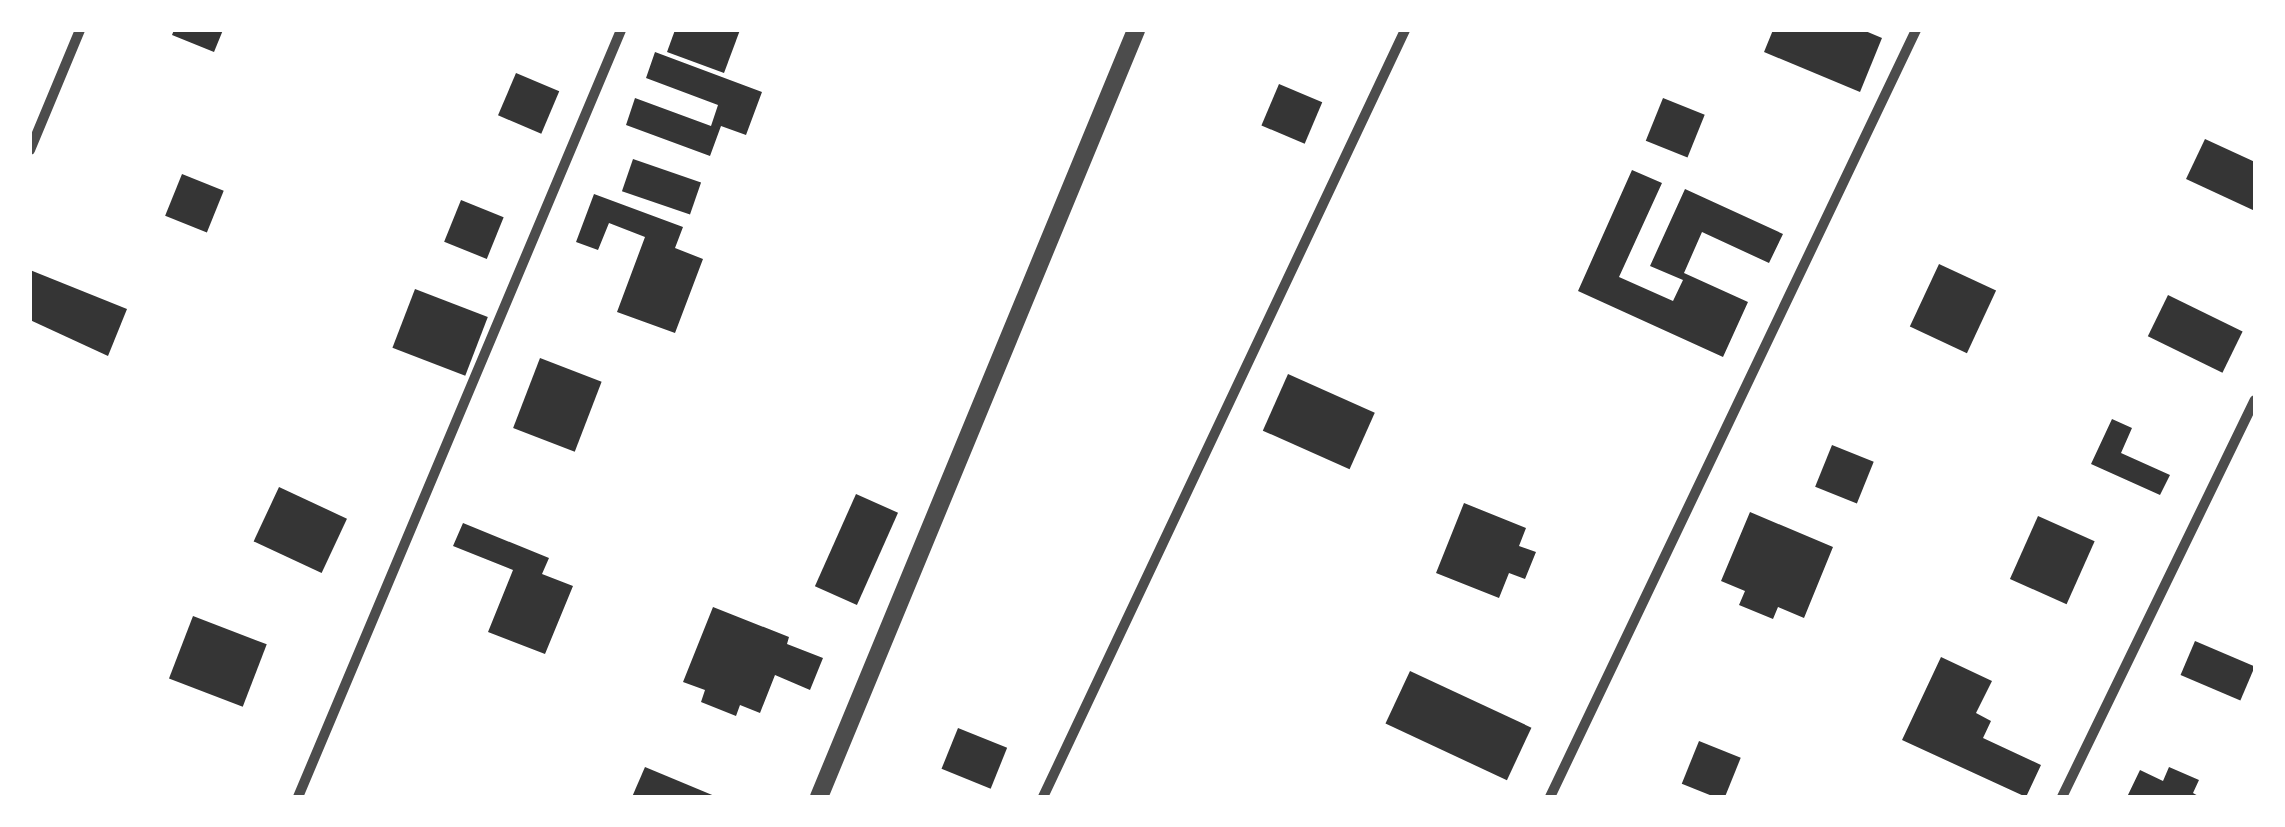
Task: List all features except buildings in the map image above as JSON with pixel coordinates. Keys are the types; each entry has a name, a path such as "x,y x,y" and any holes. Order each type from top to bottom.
{"street":[{"path":"30,150 80,30"},
{"path":"298,797 621,30"},
{"path":"819,797 1136,30"},
{"path":"1043,797 1404,30"},
{"path":"1550,797 1916,30"},
{"path":"2062,797 2255,400"}]}
